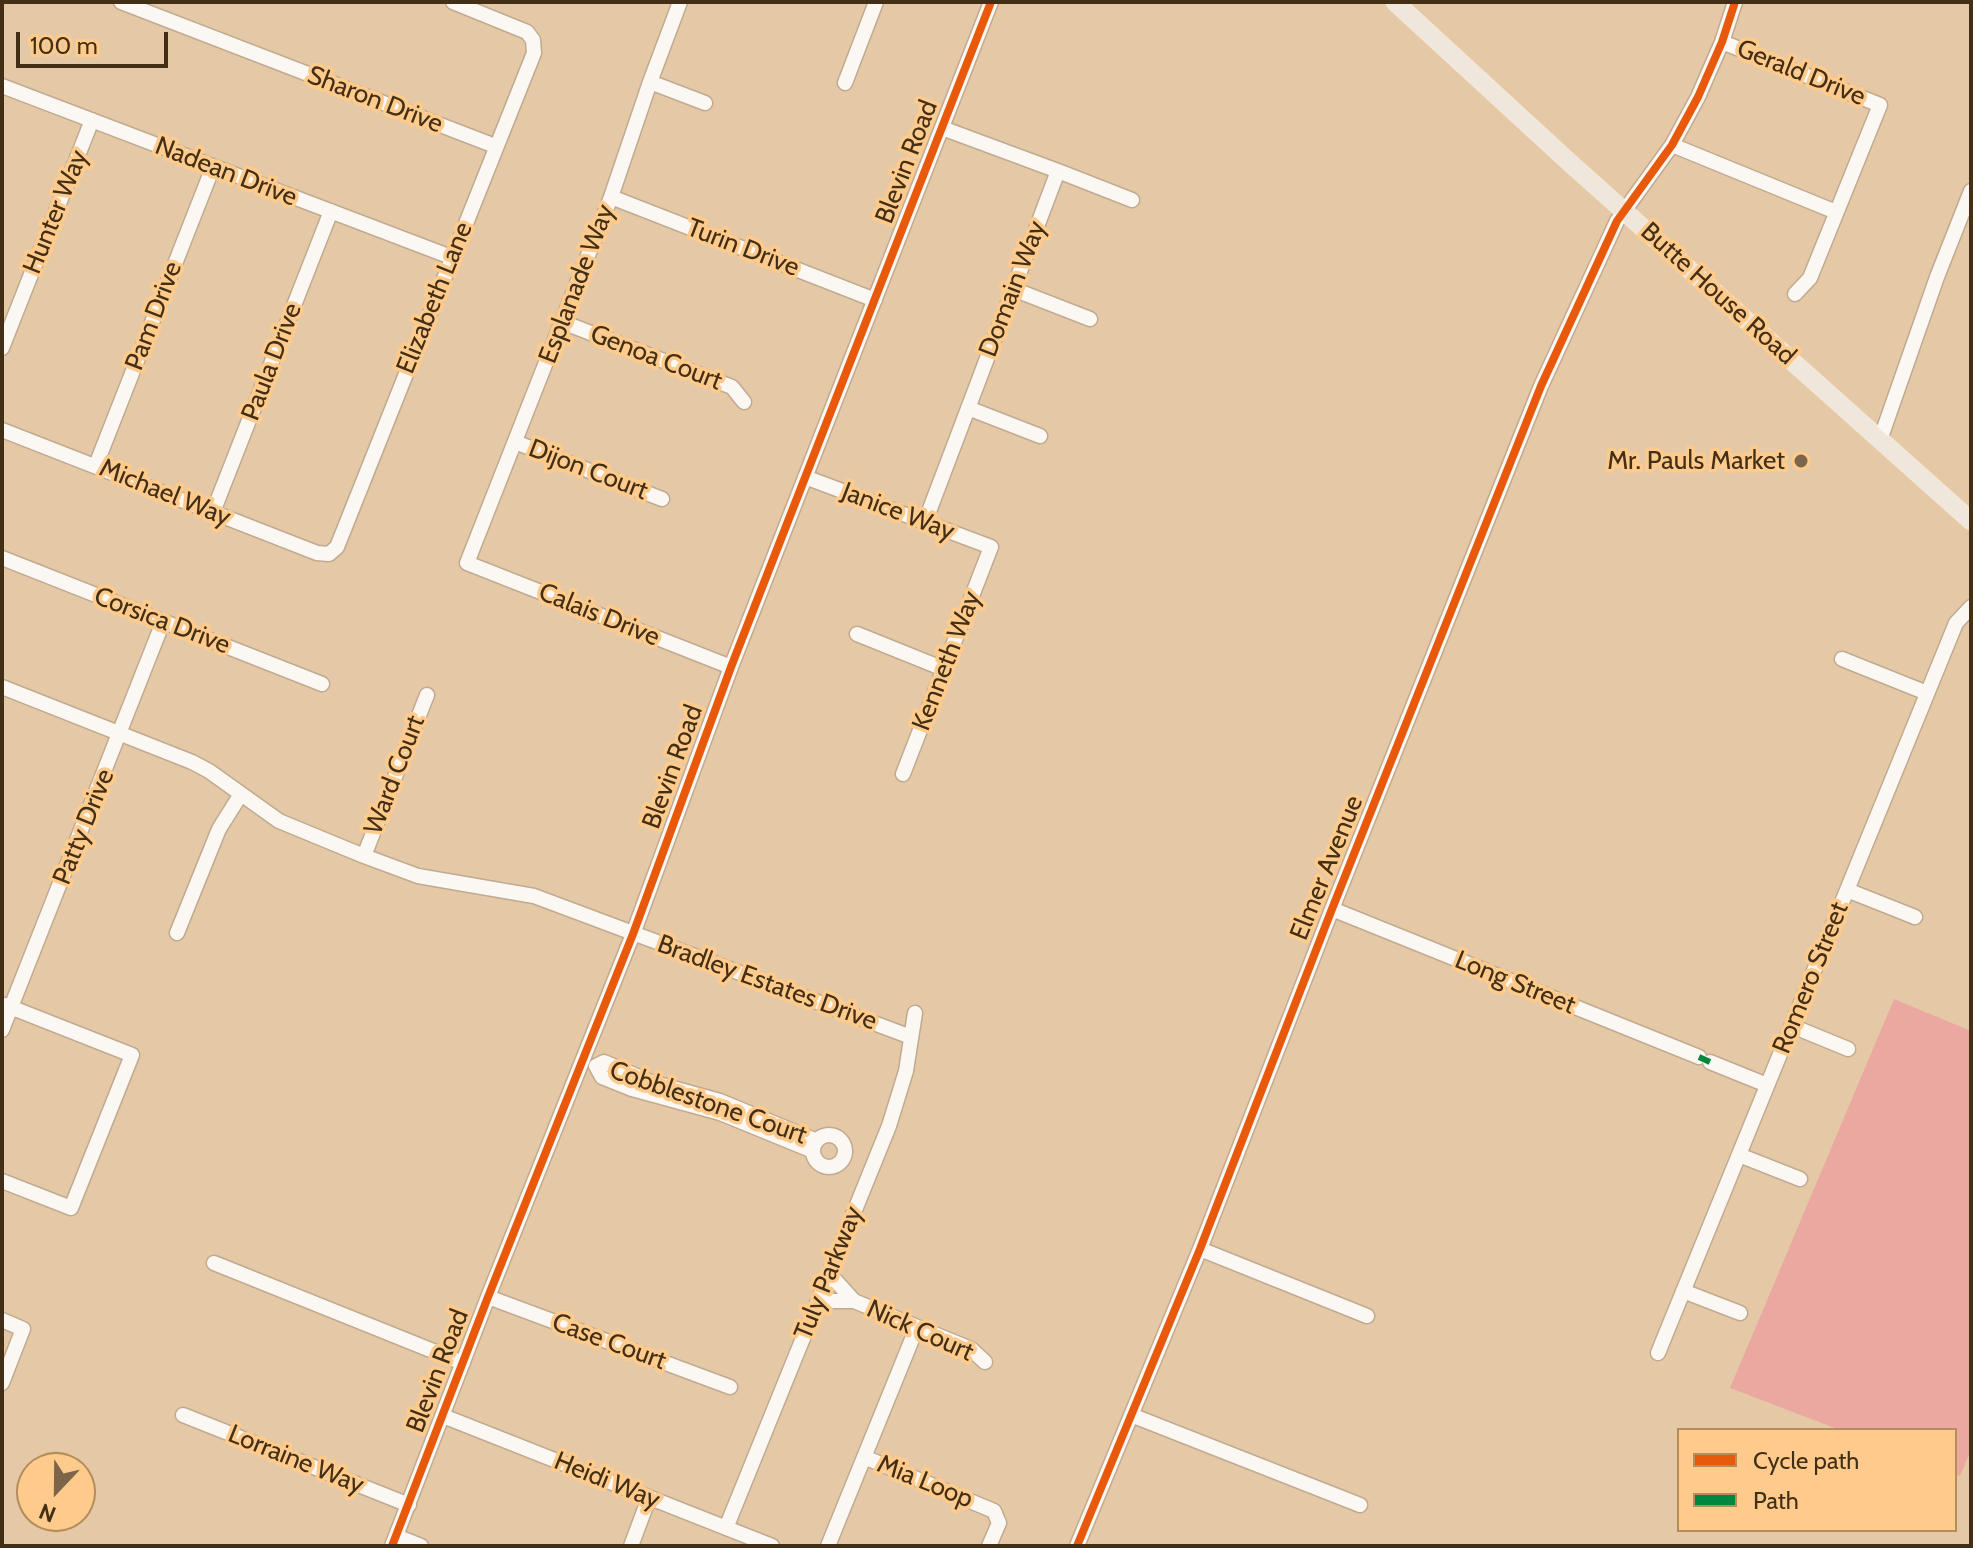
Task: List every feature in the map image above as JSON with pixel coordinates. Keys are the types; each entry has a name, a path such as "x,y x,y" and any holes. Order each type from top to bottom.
{"main road":[{"name":"Butte House Road","path":"1395,2 1971,521"}],"street":[{"name":"Sharon Drive","path":"121,2 495,146"},
{"name":"Elizabeth Lane","path":"329,554 337,547 534,53 533,40 527,32 453,2"},
{"name":"Esplanade Way","path":"467,563 611,197 680,2"},
{"path":"845,83 876,2"},
{"name":"Blevin Road","path":"394,1541 488,1297 589,1064 731,667 991,2"},
{"name":"Elmer Avenue","path":"1077,1546 1200,1249 1541,386 1617,221 1672,145 1698,97 1722,42 1735,2"},
{"name":"Gerald Drive","path":"1722,42 1880,105 1836,212"},
{"path":"650,82 705,103"},
{"name":"Nadean Drive","path":"2,86 451,257"},
{"name":"Hunter Way","path":"2,348 92,120"},
{"path":"942,128 1132,200"},
{"path":"1672,145 1836,212 1810,278 1795,294"},
{"name":"Pam Drive","path":"96,465 213,167"},
{"name":"Domain Way","path":"925,522 1058,171"},
{"path":"1880,440 1937,277 1971,191"},
{"name":"Turin Drive","path":"611,197 875,300"},
{"name":"Paula Drive","path":"213,512 331,211"},
{"path":"1013,289 1090,319"},
{"name":"Genoa Court","path":"562,322 732,387 744,402"},
{"path":"968,408 1040,436"},
{"name":"Michael Way","path":"2,430 317,553 329,554"},
{"name":"Dijon Court","path":"515,442 662,499"},
{"name":"Janice Way","path":"805,477 991,547"},
{"name":"Kenneth Way","path":"903,774 991,547"},
{"name":"Corsica Drive","path":"2,558 322,684"},
{"name":"Calais Drive","path":"467,563 731,667"},
{"name":"Romero Street","path":"1658,1353 1956,623 1971,607"},
{"name":"Patty Drive","path":"2,1030 6,1006 121,735 163,622"},
{"path":"857,634 944,669"},
{"path":"1842,659 1927,693"},
{"name":"Bradley Estates Drive","path":"2,688 192,762 279,821 364,856 418,876 534,896 911,1037"},
{"name":"Ward Court","path":"364,856 427,695"},
{"path":"177,933 219,829 241,794"},
{"path":"1847,890 1915,917"},
{"name":"Long Street","path":"1332,909 1767,1085"},
{"path":"2,1181 71,1208 132,1055 6,1006"},
{"name":"Tuly Parkway","path":"726,1528 896,1105 906,1071 915,1013"},
{"path":"1792,1026 1848,1049"},
{"name":"Cobblestone Court","path":"589,1064 602,1077 735,1113 815,1146"},
{"path":"1739,1155 1800,1179"},
{"path":"1200,1249 1367,1316"},
{"path":"214,1263 463,1363"},
{"name":"Nick Court","path":"828,1277 835,1280 854,1301"},
{"path":"1683,1291 1740,1313"},
{"name":"Case Court","path":"488,1297 730,1387"},
{"name":"Nick Court","path":"819,1298 854,1301 971,1349 985,1362"},
{"path":"2,1320 23,1329 2,1383"},
{"path":"828,1546 917,1327"},
{"name":"Lorraine Way","path":"183,1415 409,1505"},
{"path":"1131,1415 1360,1505"},
{"name":"Heidi Way","path":"443,1416 772,1546"},
{"name":"Mia Loop","path":"864,1457 994,1511 999,1523 989,1546"},
{"path":"631,1546 649,1498"},
{"path":"394,1541 421,1546"}],"shaded area":[{"path":"1894,999 1971,1031 1971,1450 1960,1476 1957,1475 1957,1428 1835,1428 1730,1388"}],"marked path":[{"path":"1699,1057 1710,1062"}],"cycle path":[{"path":"392,1546 633,934 731,667 991,2"},
{"path":"1077,1546 1200,1249 1541,386 1617,221 1672,145 1698,97 1722,42 1735,2"}],"place":[{"name":"Mr. Pauls Market","path":"1801,461"}]}
